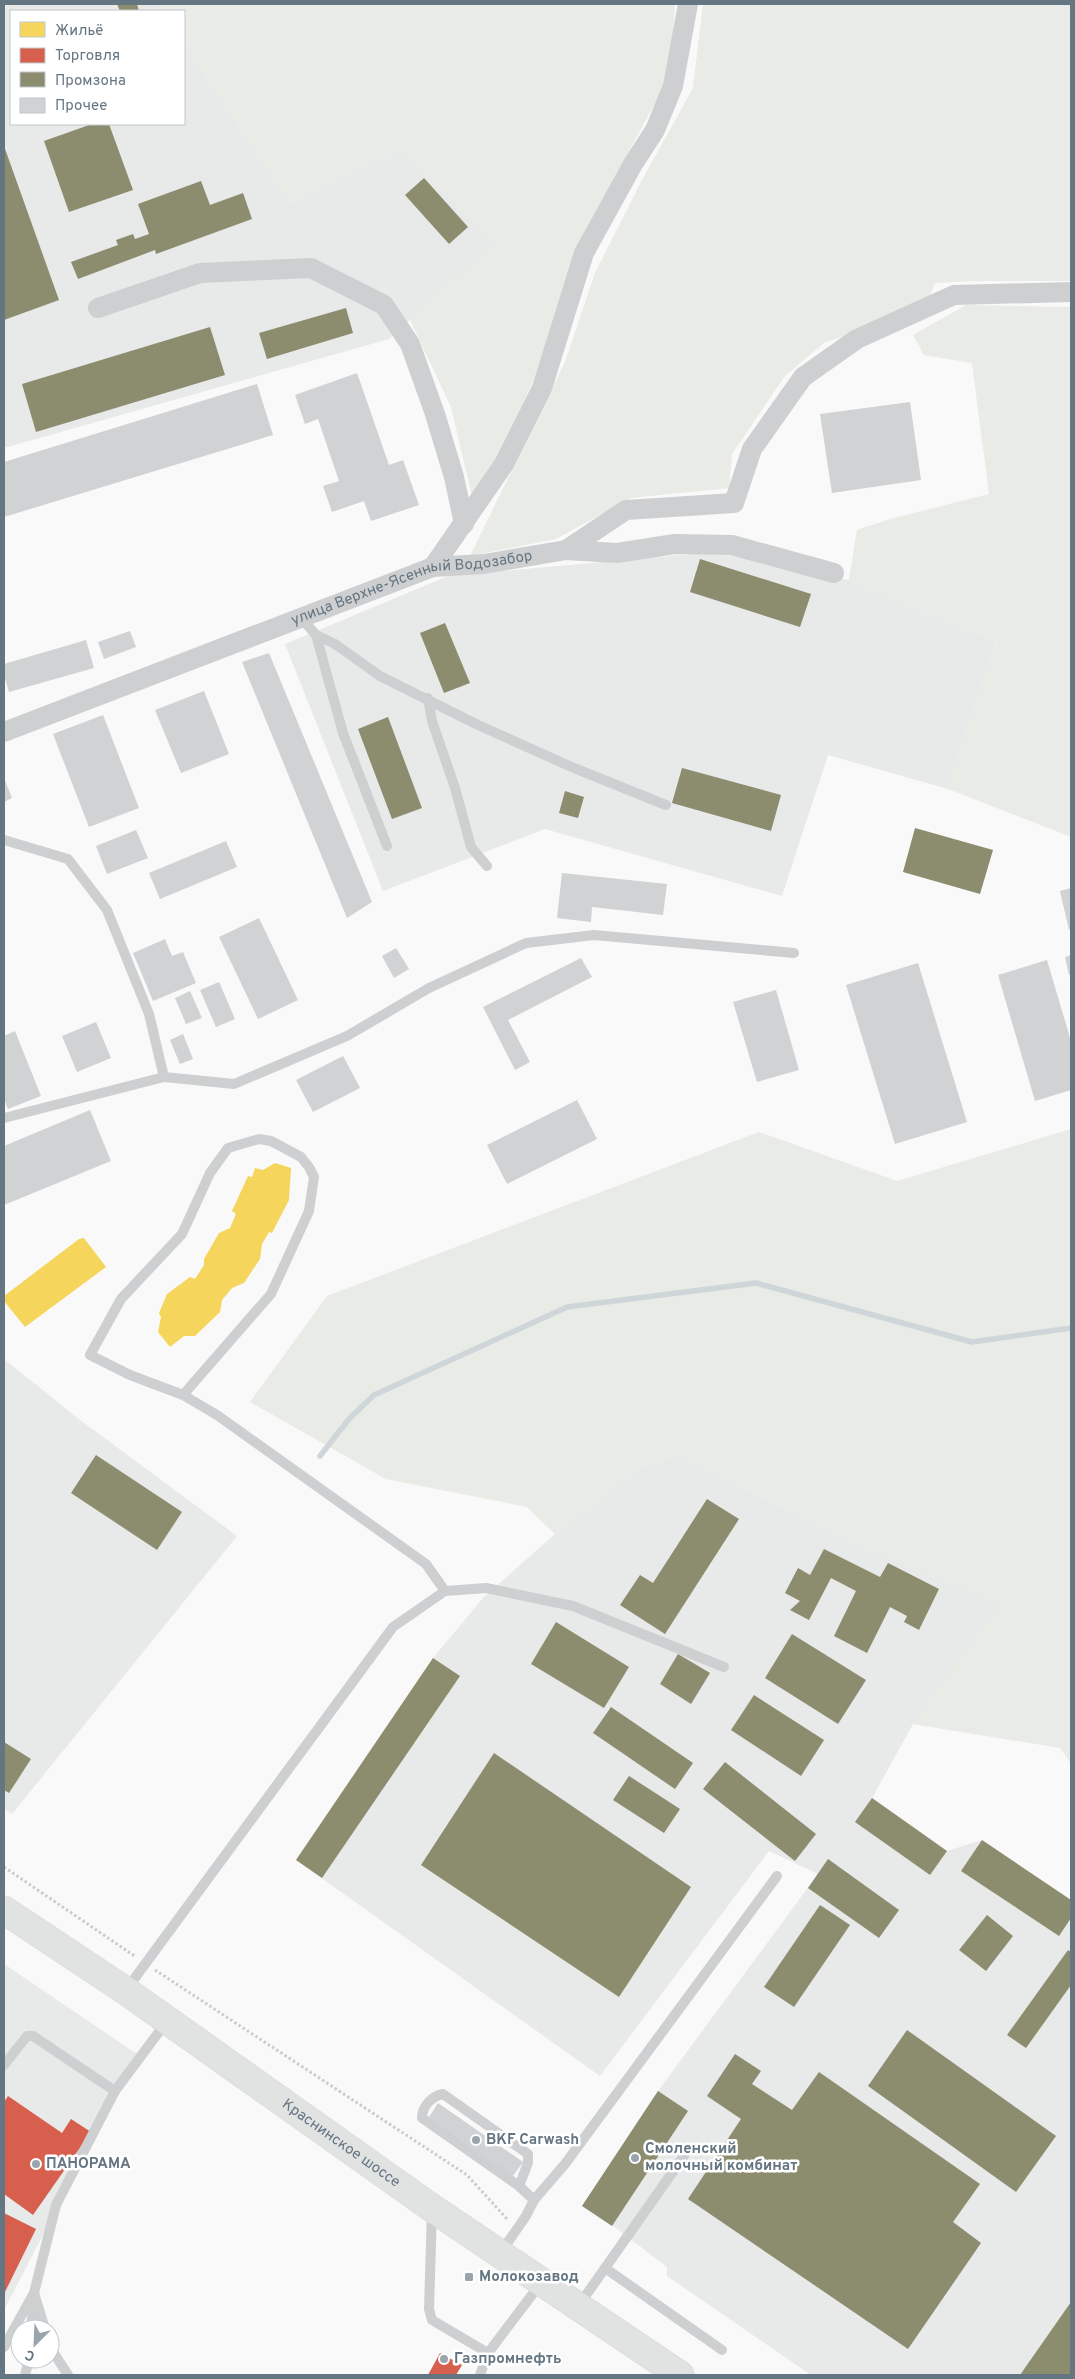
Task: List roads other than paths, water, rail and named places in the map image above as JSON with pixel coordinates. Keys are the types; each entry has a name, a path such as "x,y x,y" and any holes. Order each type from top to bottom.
{"main road":[{"name":"Краснинское шоссе","path":"4,1910 168,2020 432,2208 680,2375"}],"street":[{"path":"433,566 504,464 542,388 584,253 633,164 655,130 673,86 688,4"},
{"path":"98,308 200,273 311,268 384,304 410,344 435,414 454,477 464,524"},
{"path":"566,550 626,510 734,503 752,449 803,377 857,338 954,295 1071,292"},
{"name":"улица Верхне-Ясенный Водозабор","path":"4,732 302,619 433,566 484,564 566,550 617,553 675,544 732,545 834,573"}],"lane":[{"path":"302,619 316,635 335,644 380,676 428,698 478,725 666,805"},
{"path":"316,635 343,734 387,846"},
{"path":"428,698 432,722 455,788 472,847 487,866"},
{"path":"4,840 68,859 107,910 149,1014 164,1077"},
{"path":"4,1118 164,1077 234,1084 347,1036 429,988 526,943 594,935 794,954"},
{"path":"183,1395 272,1294 309,1211 314,1177 309,1167 301,1157 272,1142 259,1139 228,1148 210,1173 182,1234 121,1299 90,1355 130,1375 183,1395 217,1415 426,1564 446,1592"},
{"path":"126,1991 393,1626 446,1592 486,1588 573,1606 724,1666"},
{"path":"500,2253 534,2200 565,2164 777,1876"},
{"path":"33,2319 34,2293 56,2205 115,2091 168,2020"},
{"path":"4,2065 27,2036 33,2036 115,2091"},
{"path":"519,2186 528,2163 528,2154 443,2094 430,2099 422,2114 422,2118 519,2186 534,2200"},
{"path":"578,2306 684,2156"},
{"path":"432,2208 429,2309 432,2320 488,2354"},
{"path":"605,2268 722,2350"},
{"path":"480,2375 488,2354 542,2282"},
{"path":"34,2293 42,2319"},
{"path":"4,2347 34,2293"},
{"path":"60,2363 68,2375"}],"waterway":[{"path":"320,1456 349,1419 374,1395 567,1307 756,1283 972,1342 1071,1328"}],"place":[{"name":"BKF Carwash","path":"476,2140"},
{"name":"Смоленский молочный комбинат","path":"635,2158"},
{"name":"ПАНОРАМА","path":"36,2164"},
{"name":"Молокозавод","path":"469,2277"},
{"name":"Газпромнефть","path":"444,2359"}]}
